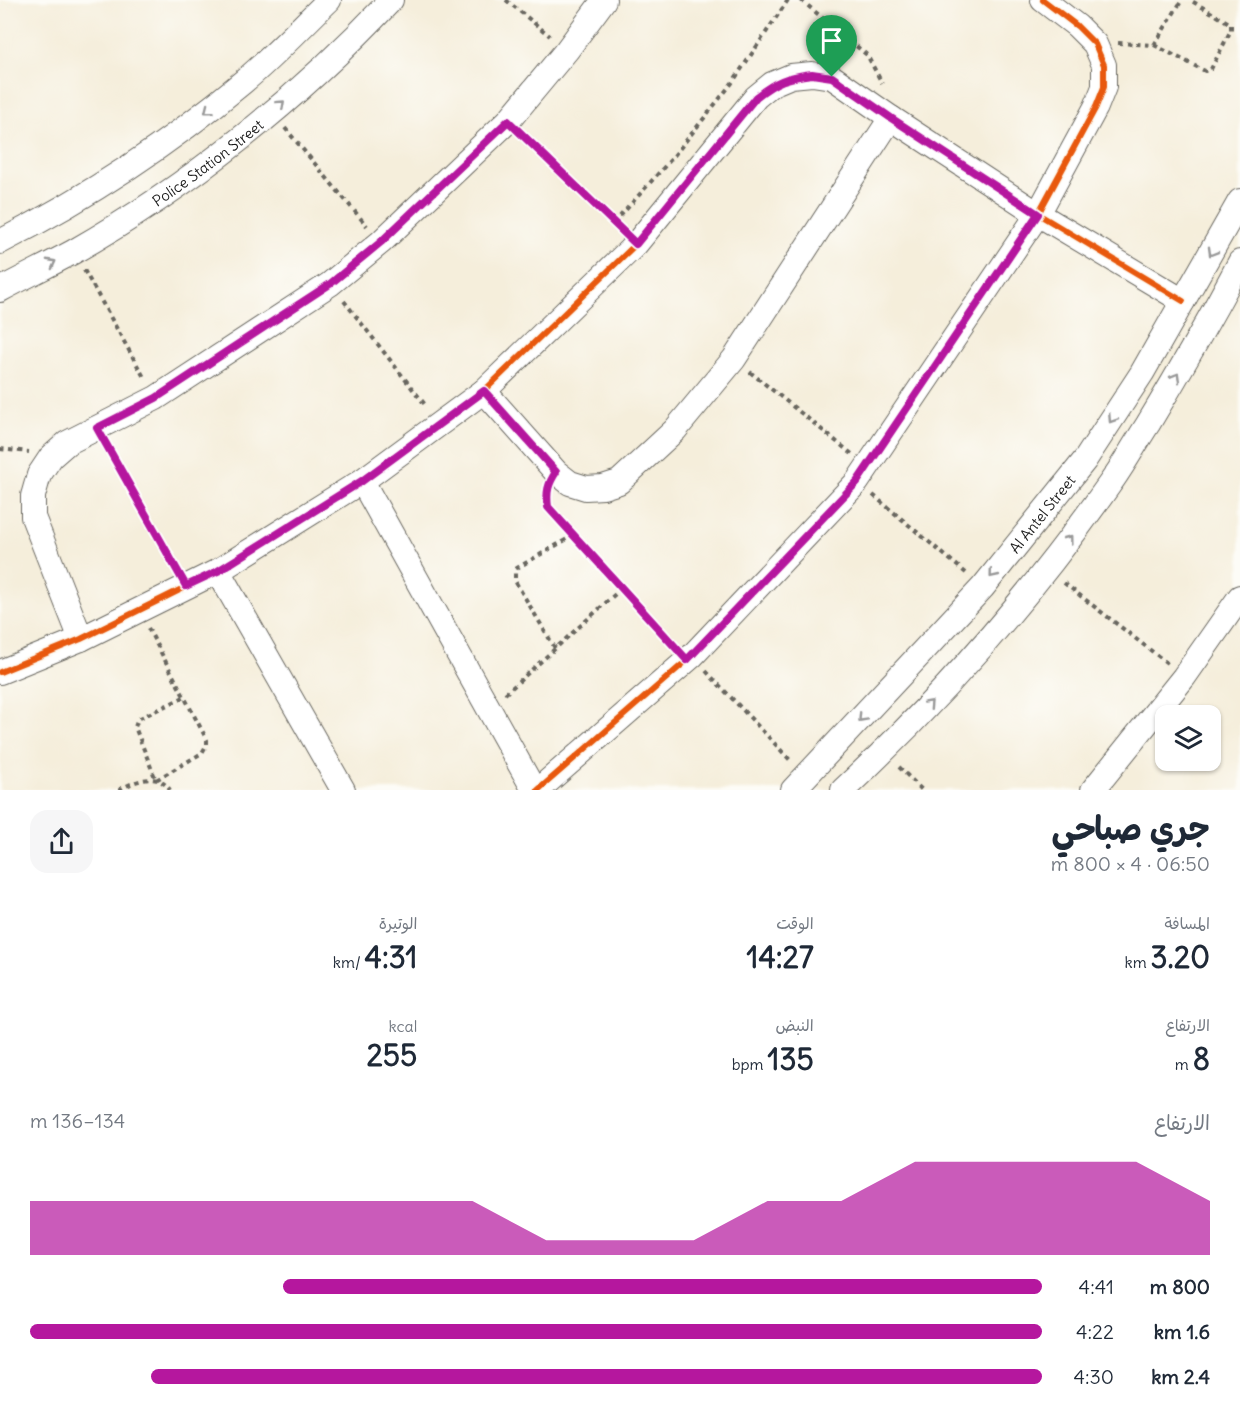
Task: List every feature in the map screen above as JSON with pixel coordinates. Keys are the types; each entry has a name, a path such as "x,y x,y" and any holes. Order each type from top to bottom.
{"street":[{"path":"0,242 99,186 173,136 244,81 329,0"},
{"name":"Police Station Street","path":"0,290 74,251 143,209 209,163 331,60 391,0"},
{"path":"81,639 33,518 33,496 39,475 51,457 67,443 156,398 330,284 381,242 508,121 567,50 604,0"},
{"path":"362,481 488,709 536,790 690,658 863,475 1038,214 1096,107 1104,87 1104,65 1095,44 1077,26 1043,0"},
{"path":"0,672 81,639 218,571 362,481 484,391 636,244 756,97 772,84 791,76 812,74 832,77 1038,214 1183,301"},
{"path":"484,391 556,472 570,483 586,488 603,487 619,482 675,430 734,359 891,118"},
{"name":"Al Antel Street","path":"800,784 982,587 1085,460 1142,373 1240,201"},
{"path":"843,790 884,752 966,664 1046,570 1110,484 1167,392 1231,300 1240,262"},
{"path":"218,571 343,790"},
{"path":"1093,790 1184,677 1240,597"}],"path":[{"path":"506,0 567,50"},
{"path":"614,223 673,157 732,83 788,0"},
{"path":"801,0 867,55 879,75 887,96 891,118"},
{"path":"1154,45 1182,0"},
{"path":"1095,44 1154,45 1205,71 1211,69 1231,30 1231,24 1190,0"},
{"path":"272,112 381,242"},
{"path":"508,121 636,244"},
{"path":"74,251 156,398"},
{"path":"330,284 440,423"},
{"path":"734,359 863,475 982,587"},
{"path":"97,428 186,586"},
{"path":"556,472 549,483 546,494 548,507 690,658 800,784"},
{"path":"555,649 515,581 515,572 517,568 574,535"},
{"path":"1046,570 1184,677"},
{"path":"488,709 622,588"},
{"path":"138,609 207,740 202,753 156,780"},
{"path":"156,780 135,723 184,697"},
{"path":"884,752 922,790"},
{"path":"119,790 144,778 156,780 170,790"}],"cycle path":[{"path":"538,790 692,656 857,482 1038,214 1096,107 1104,87 1104,65 1095,44 1077,26 1043,0"},
{"path":"0,672 81,639 218,571 362,481 484,391 636,244 756,97 772,84 791,76 812,74 832,77 1038,214 1183,301"}],"route":[{"path":"812,74 832,77 1038,214 857,482 687,660 548,507 546,494 549,483 556,472 484,391 362,481 218,571 186,586 97,428 156,398 330,284 381,242 508,121 636,244 756,97 772,84 791,76 812,74"}]}
